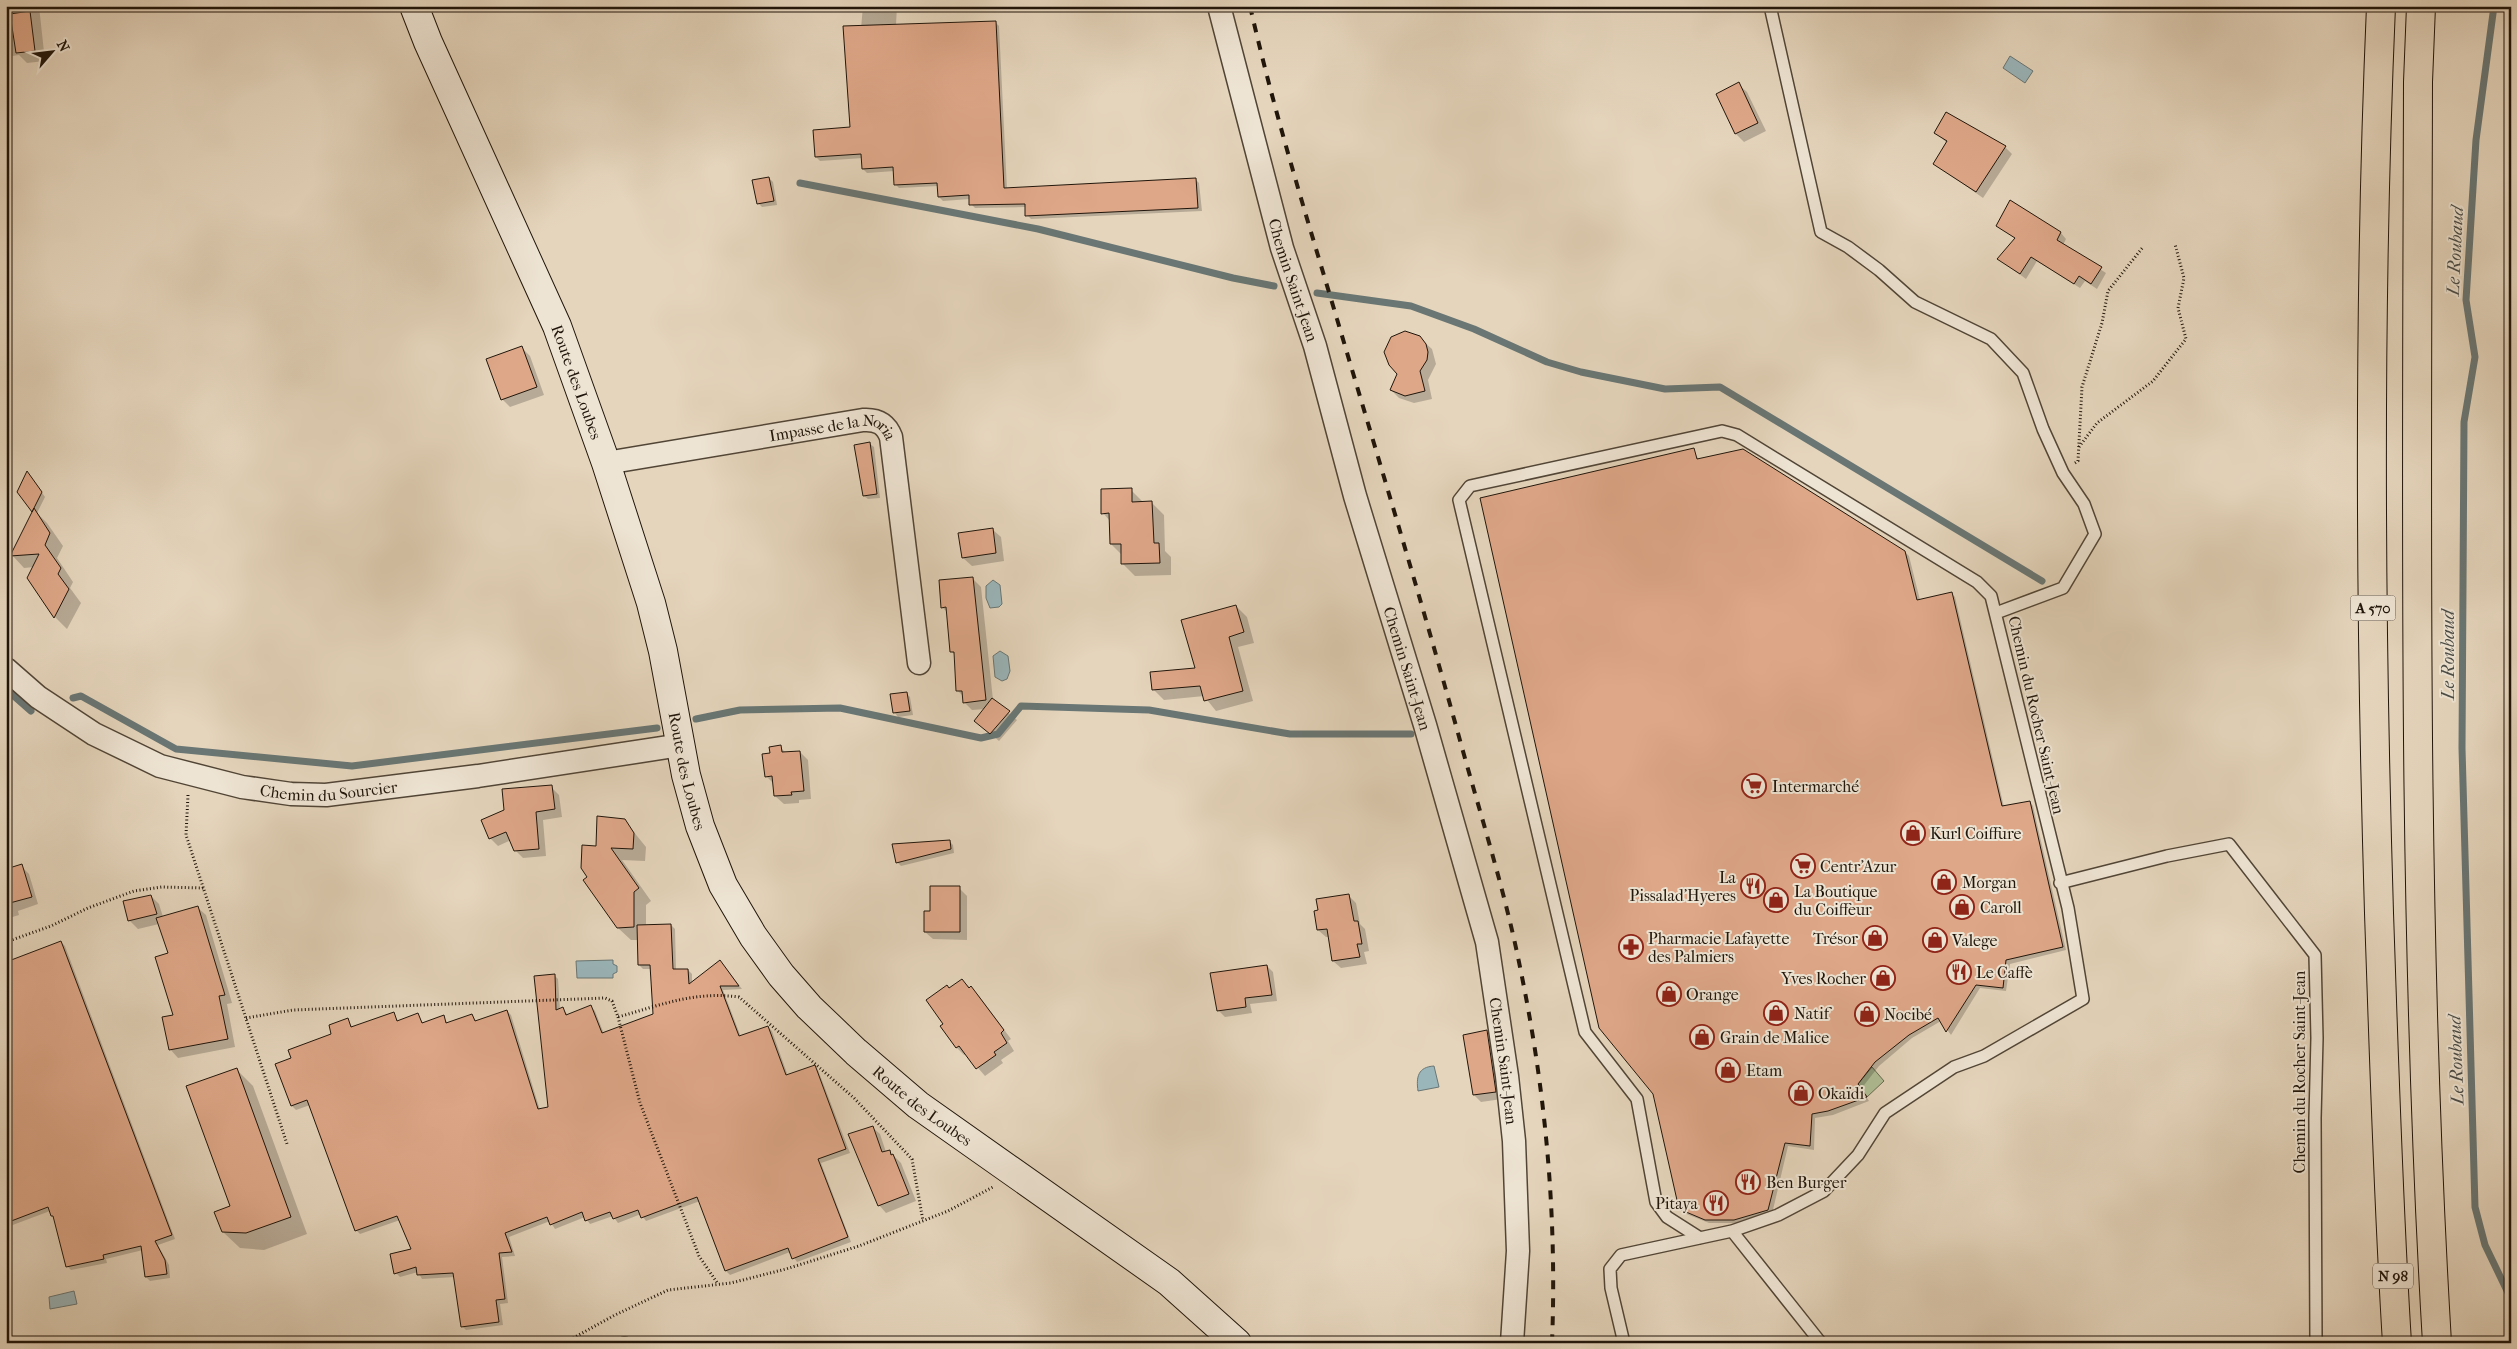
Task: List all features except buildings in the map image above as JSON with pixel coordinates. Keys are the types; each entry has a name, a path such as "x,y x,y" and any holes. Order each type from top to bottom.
{"highway":[{"name":"A 570","path":"2381,6 2371,424 2375,777 2388,1209"},
{"name":"A 570","path":"2421,6 2418,92 2416,747 2429,1209 2437,1343"},
{"path":"2388,1209 2388,1343"},
{"name":"N 98","path":"2388,1209 2397,1343"}],"main road":[{"name":"Route des Loubes","path":"414,6 428,42 557,326 606,463 651,603 663,651 680,745 700,826 723,885 753,936 781,975 808,1007 918,1105 1169,1282 1238,1343"}],"street":[{"name":"Chemin Saint-Jean","path":"1219,6 1282,248 1315,346 1355,496 1425,725 1487,942 1507,1076 1514,1141 1518,1251 1512,1343"},
{"name":"Impasse de la Noria","path":"606,463 864,420 881,422 887,428 891,438 919,663"},
{"name":"Chemin du Sourcier","path":"6,669 38,697 94,734 160,766 242,787 291,794 326,795 478,776 680,745"}],"lane":[{"name":"Chemin du Rocher Saint-Jean","path":"1770,6 1821,232 1848,247 1879,270 1915,302 1991,339 2023,373 2043,429 2062,472 2084,504 2095,534 2063,588 1996,613 2060,883 2167,856 2229,844 2315,955 2316,1343"},
{"path":"1700,1238 1667,1217 1656,1202 1637,1099 1585,1032 1460,500 1470,486 1722,431 1737,435 1977,582 1991,596 1996,613"},
{"path":"1624,1343 1611,1288 1610,1269 1621,1255 1732,1231 1778,1215 1824,1191 1858,1155 1886,1113 1954,1067 1984,1056 2082,999 2068,908 2060,883"},
{"path":"1732,1231 1821,1343"}],"path":[{"path":"2079,447 2097,423 2153,381 2186,339 2178,308 2184,278 2175,244"},
{"path":"2062,472 2078,461 2082,387 2102,323 2108,291 2143,247"},
{"path":"196,775 186,800 186,835 287,1144"},
{"path":"6,942 51,926 88,908 134,891 162,887 204,888"},
{"path":"618,1017 682,998 715,994 739,998 854,1098 912,1159 923,1221"},
{"path":"246,1018 293,1010 606,998 612,1001 618,1017 640,1103 700,1256 718,1284"},
{"path":"564,1343 615,1315 668,1290 718,1284 786,1270 859,1246 948,1211 1017,1174"}],"green space":[{"path":"1872,1067 1884,1081 1867,1097 1858,1084"}],"water":[{"path":"2010,56 2033,71 2025,83 2003,68"},
{"path":"993,580 1000,585 1002,604 999,607 990,608 986,598 986,586"},
{"path":"1000,651 1008,656 1010,671 1007,679 1002,681 995,677 993,656"},
{"path":"613,960 613,964 617,966 617,972 613,974 613,978 577,978 576,961"},
{"path":"1434,1066 1439,1087 1418,1091 1417,1081 1419,1074 1424,1068"},
{"path":"74,1291 77,1304 50,1309 49,1297"}],"waterway":[{"name":"Le Roubaud","path":"2494,6 2476,140 2466,300 2475,357 2464,422 2462,748 2475,1207 2485,1245 2511,1299"},
{"path":"800,183 1038,229 1233,278 1274,286"},
{"path":"1317,293 1411,306 1474,329 1547,362 1581,372 1665,389 1720,387 2042,581"},
{"path":"6,689 31,711"},
{"path":"73,698 81,696 176,749 352,766 657,728"},
{"path":"696,719 740,710 840,708 981,738 998,734 1021,706 1149,710 1290,734 1411,734"}],"railway":[{"path":"1250,6 1269,85 1291,163 1431,638 1515,943 1530,1018 1548,1156 1553,1249 1552,1343"}],"place":[{"name":"Intermarché","path":"1754,786"},
{"name":"Kurl Coiffure","path":"1913,833"},
{"name":"Centr'Azur","path":"1803,866"},
{"name":"Morgan","path":"1944,882"},
{"name":"La Pissalad'Hyeres","path":"1753,886"},
{"name":"La Boutique du Coiffeur","path":"1776,900"},
{"name":"Caroll","path":"1962,907"},
{"name":"Trésor","path":"1875,938"},
{"name":"Valege","path":"1935,940"},
{"name":"Pharmacie Lafayette des Palmiers","path":"1631,947"},
{"name":"Le Caffè","path":"1959,972"},
{"name":"Yves Rocher","path":"1883,978"},
{"name":"Orange","path":"1669,994"},
{"name":"Natif","path":"1776,1013"},
{"name":"Nocibé","path":"1867,1014"},
{"name":"Grain de Malice","path":"1702,1037"},
{"name":"Etam","path":"1728,1070"},
{"name":"Okaïdi","path":"1801,1093"},
{"name":"Ben Burger","path":"1748,1182"},
{"name":"Pitaya","path":"1716,1203"}]}
